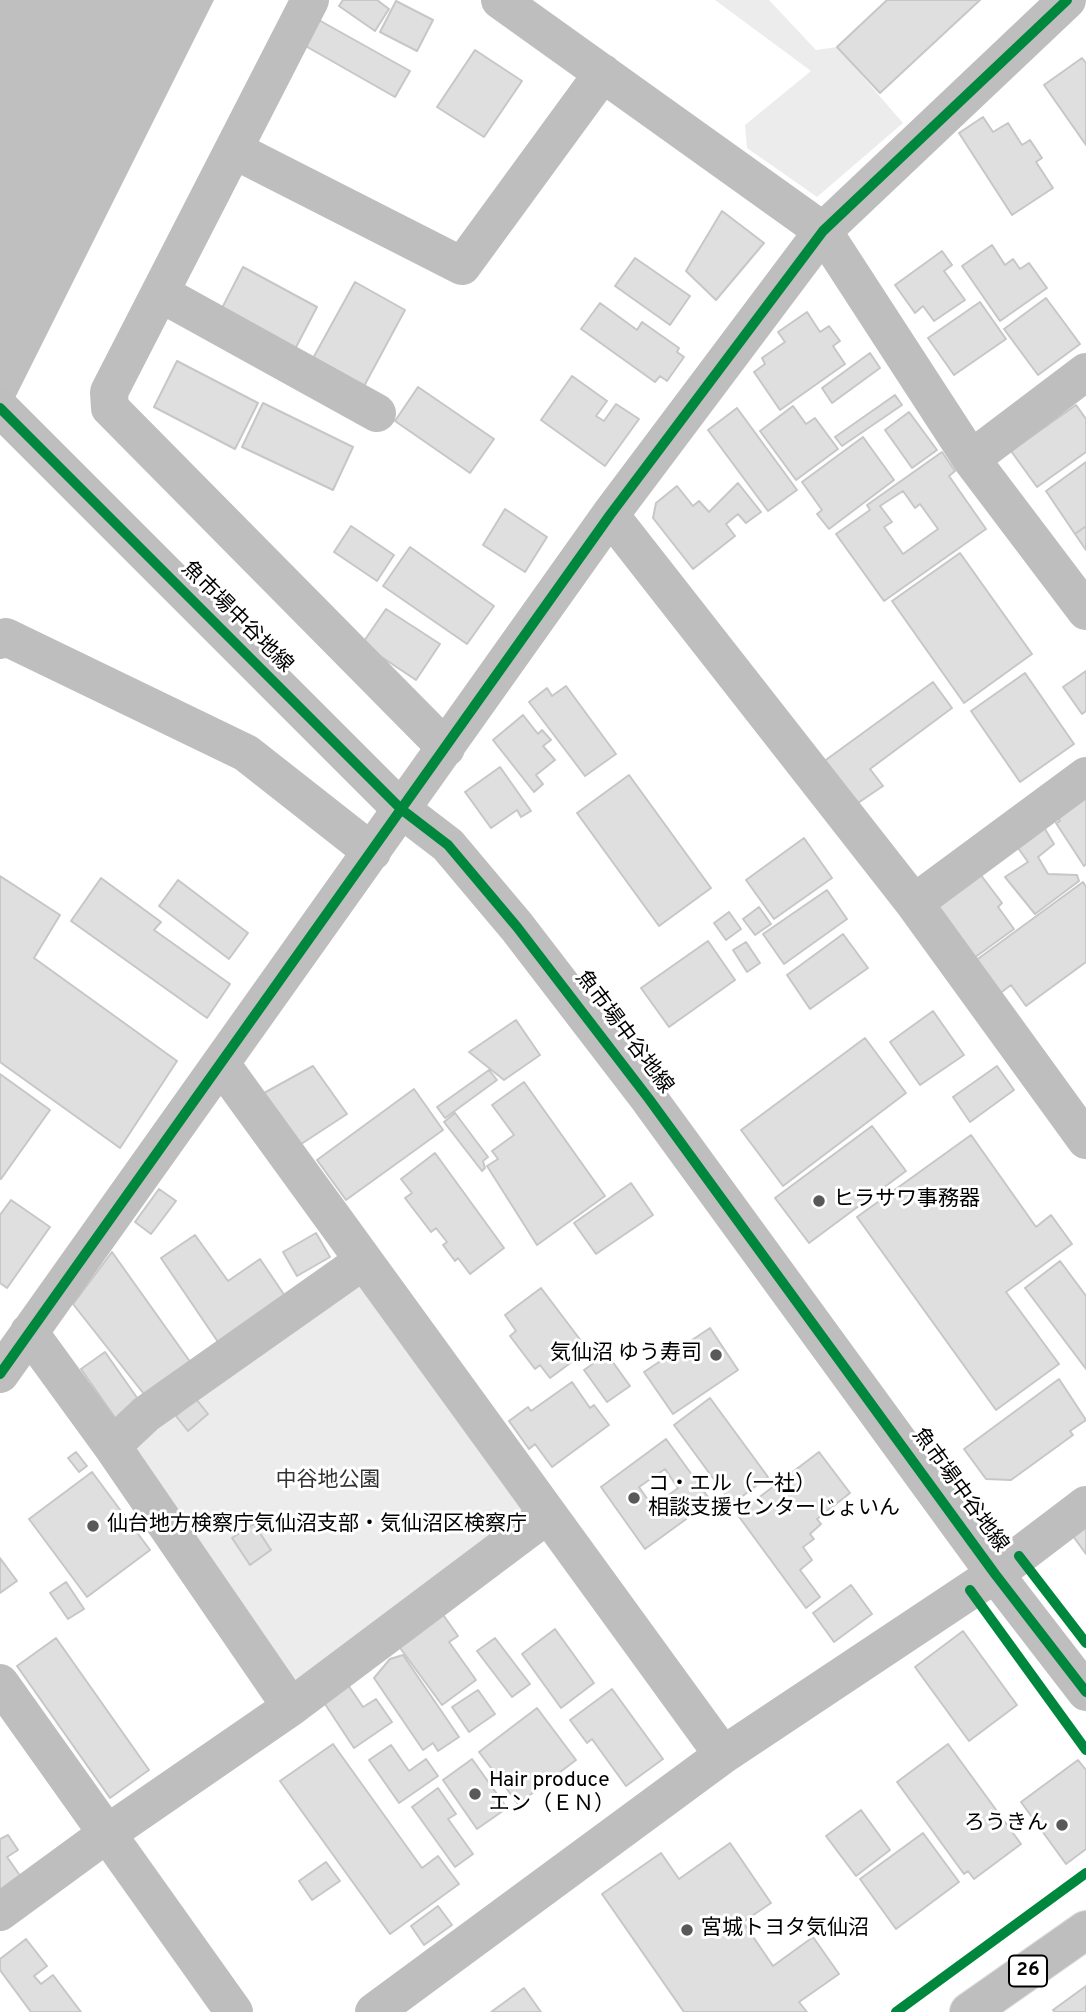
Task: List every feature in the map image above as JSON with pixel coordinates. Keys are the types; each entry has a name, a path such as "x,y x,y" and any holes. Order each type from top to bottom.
{"street":[{"path":"310,0 109,392 110,408 446,748"},
{"path":"500,0 822,231 971,459 1086,611"},
{"path":"0,1374 610,515 822,231 1067,0"},
{"path":"234,149 462,266 603,74"},
{"path":"160,293 377,413"},
{"path":"971,459 1086,372"},
{"name":"魚市場中谷地線","path":"0,408 401,809 448,845 517,926 649,1099 995,1574 1086,1692"},
{"path":"610,515 914,903 1086,1140"},
{"path":"0,640 6,637 246,753 372,852"},
{"path":"914,903 1086,776"},
{"path":"221,1064 723,1755"},
{"path":"112,1446 146,1414 363,1261"},
{"path":"29,1332 112,1446 291,1707"},
{"path":"391,2007 723,1755 995,1574 1086,1506"},
{"path":"0,1912 107,1833 291,1707 547,1515"},
{"path":"0,1683 234,2012"},
{"name":"26","path":"969,2012 1086,1930"}],"green space":[{"path":"715,0 769,0 816,50 837,47 903,123 817,197 747,148 745,125 811,71"},
{"name":"中谷地公園","path":"362,1268 540,1514 292,1702 118,1446"}],"shaded area":[{"path":"0,0 214,0 0,428"}],"building":[{"path":"343,0 377,0 389,9 375,31 339,6"},
{"path":"887,0 980,0 880,93 837,47"},
{"path":"396,1 433,20 417,51 380,32"},
{"path":"317,19 410,71 395,97 302,44"},
{"path":"475,50 522,81 484,137 437,107"},
{"path":"1082,58 1086,63 1086,145 1044,85"},
{"path":"983,117 993,132 1008,123 1022,145 1030,140 1042,158 1036,162 1053,188 1012,215 959,133"},
{"path":"722,211 764,243 716,300 686,271"},
{"path":"992,245 1005,265 1013,259 1020,269 1029,263 1047,288 1000,321 962,266"},
{"path":"942,251 952,265 944,271 965,300 934,321 923,306 915,313 895,285"},
{"path":"635,258 690,296 670,325 615,286"},
{"path":"243,267 317,307 294,351 220,312"},
{"path":"355,282 405,310 363,388 312,360"},
{"path":"1046,298 1080,344 1038,375 1004,329"},
{"path":"980,302 1006,339 954,375 928,338"},
{"path":"600,303 637,330 642,322 679,348 677,352 684,357 667,381 660,376 655,382 581,329"},
{"path":"807,312 820,332 829,326 840,341 833,346 845,364 780,410 754,372 765,364 762,358 785,342 778,332"},
{"path":"870,353 880,368 832,403 822,388"},
{"path":"177,361 258,403 235,449 154,407"},
{"path":"572,376 607,401 596,416 604,421 616,404 639,419 605,466 541,420"},
{"path":"418,387 494,439 470,473 395,421"},
{"path":"895,395 902,405 842,446 835,437"},
{"path":"263,403 353,447 333,490 242,447"},
{"path":"1076,405 1086,419 1086,452 1037,487 1011,451"},
{"path":"793,406 806,424 815,418 838,449 796,480 760,431"},
{"path":"737,408 797,490 768,511 708,430"},
{"path":"909,412 937,450 912,468 885,430"},
{"path":"863,437 894,480 829,529 817,514 822,510 802,482"},
{"path":"942,452 955,471 949,476 986,529 884,601 836,534 870,510 867,505","holes":["903,491 915,508 920,504 938,529 903,554 884,527 892,522 880,506"]},
{"path":"1086,462 1086,526 1075,534 1046,491"},
{"path":"738,483 761,512 746,523 738,514 726,524 735,536 693,569 653,518 656,503 677,486 693,506 699,501 709,512"},
{"path":"505,509 547,537 525,572 483,545"},
{"path":"351,526 394,555 377,581 334,552"},
{"path":"1086,526 1086,550 1075,534"},
{"path":"410,547 494,606 467,644 383,586"},
{"path":"960,553 1032,654 964,703 892,601"},
{"path":"386,609 440,644 416,680 362,644"},
{"path":"1086,671 1086,711 1082,714 1063,687"},
{"path":"1025,673 1074,744 1020,782 971,711"},
{"path":"933,682 952,708 870,769 883,786 855,805 823,762"},
{"path":"566,686 616,754 585,776 529,702 547,688 552,696"},
{"path":"523,715 538,734 542,730 551,740 543,746 555,760 536,775 543,784 534,792 493,740"},
{"path":"500,767 531,811 521,817 517,810 491,828 465,792"},
{"path":"629,775 711,888 659,926 577,813"},
{"path":"1086,783 1084,866 1056,823 1060,821 1051,806"},
{"path":"1039,819 1054,844 1038,857 1048,874 1077,875 1079,881 1035,914 1005,877 1028,862 1011,838"},
{"path":"804,838 832,878 774,919 746,880"},
{"path":"977,870 1002,903 998,907 1014,929 974,958 932,903"},
{"path":"0,876 60,915 34,958 177,1061 120,1148 0,1062"},
{"path":"101,878 161,922 154,930 230,984 207,1018 71,921"},
{"path":"178,880 248,933 229,959 159,906"},
{"path":"1083,882 1086,887 1086,962 1026,1006 1011,985 999,994 975,961"},
{"path":"827,890 847,919 784,964 763,934"},
{"path":"759,907 771,924 755,935 743,919"},
{"path":"729,912 741,929 726,940 714,923"},
{"path":"843,934 868,968 810,1009 787,975"},
{"path":"708,941 735,980 669,1027 641,988"},
{"path":"746,942 760,963 747,972 733,950"},
{"path":"933,1011 964,1055 920,1085 890,1042"},
{"path":"516,1020 540,1055 504,1080 469,1052"},
{"path":"865,1038 906,1093 783,1186 741,1130"},
{"path":"313,1066 347,1114 292,1150 255,1098"},
{"path":"997,1066 1014,1090 970,1122 953,1097"},
{"path":"489,1070 497,1080 445,1118 437,1107"},
{"path":"0,1074 50,1110 1,1179 0,1179"},
{"path":"524,1082 605,1196 537,1245 487,1166 498,1159 492,1151 514,1135 492,1105"},
{"path":"414,1089 443,1130 346,1200 317,1160"},
{"path":"455,1113 488,1157 483,1161 485,1168 482,1171 444,1122"},
{"path":"872,1126 906,1171 809,1243 775,1198"},
{"path":"971,1135 1036,1227 1051,1215 1072,1244 1006,1292 1059,1364 996,1410 857,1217"},
{"path":"435,1153 504,1248 470,1274 458,1258 455,1261 443,1245 447,1242 436,1228 431,1232 405,1198 412,1193 401,1179"},
{"path":"631,1183 653,1215 596,1254 574,1223"},
{"path":"159,1189 176,1201 151,1234 135,1222"},
{"path":"11,1200 50,1227 7,1288 0,1283 0,1215"},
{"path":"316,1233 330,1257 297,1276 283,1252"},
{"path":"195,1235 228,1281 260,1259 285,1296 218,1342 161,1258"},
{"path":"112,1252 196,1370 151,1403 73,1304"},
{"path":"1060,1261 1086,1296 1086,1369 1025,1288"},
{"path":"541,1288 588,1350 550,1378 540,1365 535,1369 510,1336 516,1331 505,1315"},
{"path":"710,1328 738,1370 673,1414 644,1372"},
{"path":"105,1352 140,1402 116,1419 81,1369"},
{"path":"607,1354 630,1386 607,1402 584,1370"},
{"path":"1059,1379 1086,1420 1070,1431 1073,1435 1011,1480 986,1479 964,1449"},
{"path":"572,1382 590,1408 594,1405 609,1425 552,1467 535,1444 529,1449 509,1421 528,1407 531,1411"},
{"path":"710,1398 768,1477 732,1504 674,1425"},
{"path":"196,1399 208,1414 188,1431 176,1416"},
{"path":"666,1439 711,1501 645,1549 601,1487","holes":["665,1469 678,1488 653,1507 639,1487"]},
{"path":"76,1452 87,1466 79,1472 68,1458"},
{"path":"819,1452 850,1493 817,1519 821,1524 810,1534 814,1539 803,1547 812,1560 800,1570 820,1597 806,1608 737,1514"},
{"path":"92,1472 150,1550 87,1597 29,1519"},
{"path":"1086,1509 1086,1554 1065,1525"},
{"path":"254,1524 271,1550 250,1565 232,1538"},
{"path":"0,1558 17,1581 0,1593"},
{"path":"66,1582 84,1609 68,1619 50,1593"},
{"path":"851,1585 872,1614 834,1642 813,1613"},
{"path":"439,1609 458,1636 449,1642 476,1680 442,1705 395,1641"},
{"path":"555,1629 594,1683 561,1708 522,1654"},
{"path":"963,1631 1017,1705 969,1741 915,1667"},
{"path":"56,1638 149,1770 110,1798 17,1666"},
{"path":"495,1638 530,1684 512,1697 477,1651"},
{"path":"403,1655 459,1737 438,1751 433,1743 423,1750 374,1678 390,1659"},
{"path":"346,1682 363,1707 376,1699 392,1722 354,1748 321,1698"},
{"path":"612,1689 663,1759 626,1786 592,1739 587,1743 570,1720"},
{"path":"478,1690 495,1714 469,1732 452,1707"},
{"path":"537,1708 576,1760 518,1804 479,1752"},
{"path":"333,1744 422,1868 438,1856 459,1884 390,1934 280,1781"},
{"path":"948,1744 1021,1844 974,1879 968,1871 964,1874 897,1782"},
{"path":"391,1745 409,1771 426,1759 438,1776 399,1803 369,1760"},
{"name":"Hair produce エン（ＥＮ）","path":"472,1759 507,1808 477,1829 443,1780"},
{"name":"ろうきん","path":"1078,1760 1086,1770 1086,1849 1066,1864 1021,1802"},
{"path":"438,1788 456,1814 448,1819 473,1854 455,1867 412,1807"},
{"path":"861,1810 890,1850 856,1876 826,1836"},
{"path":"923,1833 959,1882 896,1929 860,1879"},
{"path":"8,1835 18,1850 7,1857 21,1877 0,1893 0,1839"},
{"name":"宮城トヨタ気仙沼","path":"730,1843 771,1903 743,1922 773,1966 813,1937 839,1974 799,2002 807,2012 684,2012 602,1894 661,1853 679,1879"},
{"path":"326,1862 340,1881 312,1900 299,1881"},
{"path":"438,1906 452,1925 424,1945 411,1926"},
{"path":"26,1939 47,1966 34,1976 41,1984 53,1975 81,2012 31,2012 0,1970 0,1959"},
{"path":"1086,1986 1086,2012 1053,2010"},
{"path":"524,1988 541,2012 491,2012"}],"cycle path":[{"path":"0,1374 610,515 823,231 1067,0"},
{"path":"0,408 401,809 448,845 517,927 649,1099 995,1574 1086,1692"},
{"path":"1019,1556 1086,1643"},
{"path":"970,1590 1086,1750"},
{"path":"896,2012 1086,1873"}],"place":[{"name":"ヒラサワ事務器","path":"819,1201"},
{"name":"気仙沼 ゆう寿司","path":"716,1355"},
{"name":"コ・エル（一社） 相談支援センターじょいん","path":"634,1498"},
{"name":"仙台地方検察庁気仙沼支部・気仙沼区検察庁","path":"93,1526"},
{"name":"Hair produce エン（ＥＮ）","path":"475,1794"},
{"name":"ろうきん","path":"1062,1825"},
{"name":"宮城トヨタ気仙沼","path":"687,1930"}]}
